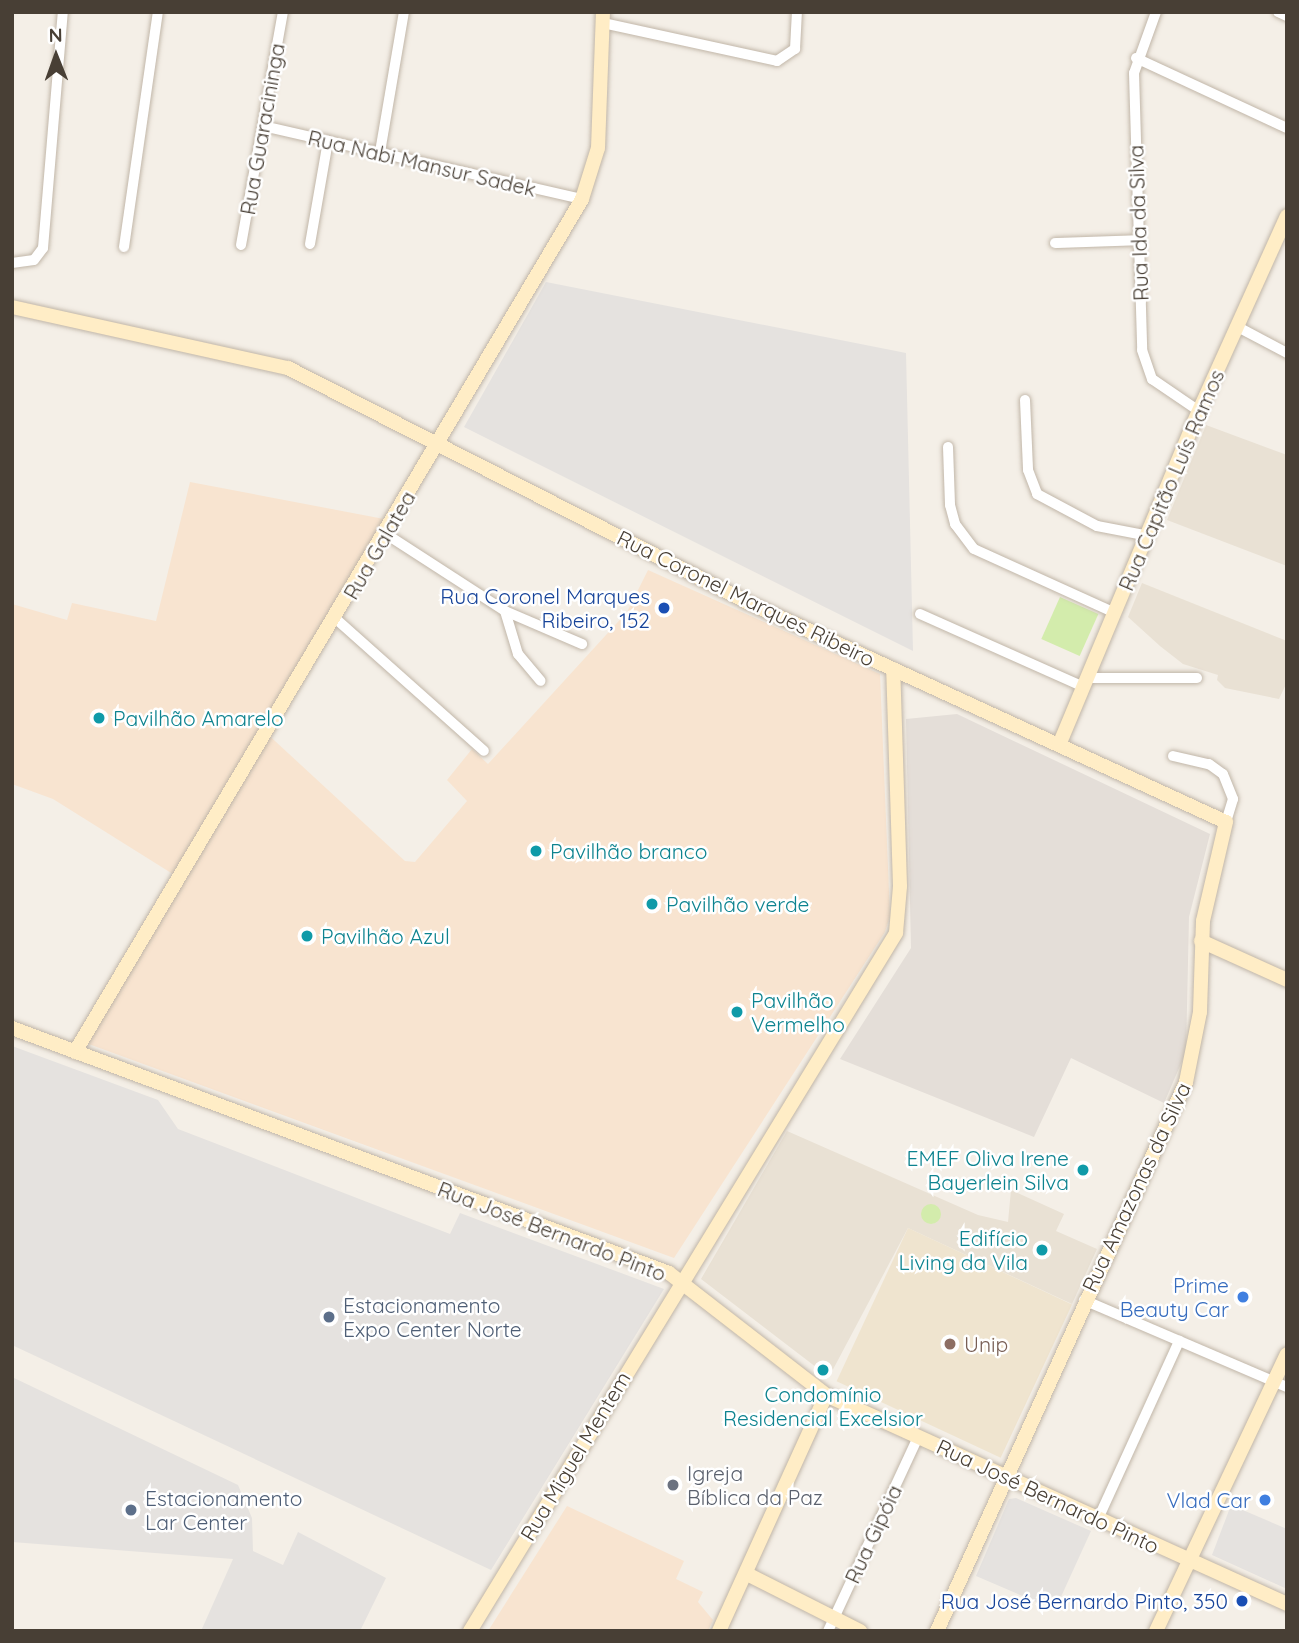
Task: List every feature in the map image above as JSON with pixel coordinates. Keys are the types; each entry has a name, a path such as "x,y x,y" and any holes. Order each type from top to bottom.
{"street":[{"path":"12,263 34,260 43,248 63,12"},
{"path":"124,247 158,12"},
{"name":"Rua Guaracininga","path":"241,245 283,12"},
{"path":"380,152 404,12"},
{"path":"603,18 777,61 795,48 797,12"},
{"name":"Rua Ida da Silva","path":"1156,12 1136,58 1139,240 1146,367 1162,388 1199,411"},
{"path":"1278,12 1287,16"},
{"name":"Rua Galatea","path":"75,1052 336,620 582,199 598,148 603,18"},
{"path":"1136,58 1287,128"},
{"name":"Rua Nabi Mansur Sadek","path":"263,126 582,199"},
{"path":"310,244 328,141"},
{"name":"Rua Capitão Luís Ramos","path":"1059,746 1199,411 1287,216"},
{"path":"1055,243 1139,240"},
{"name":"Rua Coronel Marques Ribeiro","path":"12,307 288,368 440,442 747,602 893,670 900,886 896,933 681,1281"},
{"path":"1236,327 1287,353"},
{"path":"1026,400 1028,470 1037,494 1097,526 1149,536"},
{"path":"948,447 950,505 955,524 974,549 1115,614"},
{"path":"386,534 505,611 582,644"},
{"path":"505,611 518,654 541,681"},
{"path":"920,614 1086,683 1197,678"},
{"path":"336,620 484,751"},
{"path":"893,670 1226,822"},
{"name":"Rua Amazonas da Silva","path":"937,1631 1084,1300 1186,1082 1200,1012 1201,941 1233,799 1223,774 1209,764 1173,756"},
{"path":"1201,941 1287,980"},
{"name":"Rua José Bernardo Pinto","path":"12,1028 681,1281 826,1395 1287,1604"},
{"name":"Rua Miguel Mentem","path":"470,1631 681,1281"},
{"path":"1084,1300 1280,1385"},
{"path":"1098,1519 1179,1341"},
{"path":"1156,1631 1280,1385 1287,1354"},
{"path":"719,1631 826,1395"},
{"name":"Rua Gipóia","path":"831,1624 918,1437"},
{"path":"747,1574 831,1624 860,1631"}],"shaded area":[{"path":"546,282 906,353 913,651 464,427"},
{"path":"1206,425 1287,455 1287,566 1167,520"},
{"path":"190,482 384,519 262,729 405,861 415,862 467,801 447,780 472,749 488,764 627,612 648,570 880,674 890,916 885,932 674,1258 75,1039 176,876 53,799 12,784 12,604 67,620 72,603 156,621"},
{"path":"1142,583 1287,641 1287,682 1279,699 1225,688 1217,680 1218,675 1183,664 1160,646 1128,617"},
{"path":"957,714 1210,834 1189,917 1186,1052 1164,1103 1071,1058 1034,1137 840,1059 911,948 906,719"},
{"name":"Estacionamento Expo Center Norte","path":"12,1046 158,1100 178,1129 450,1234 460,1213 664,1289 491,1570 12,1345"},
{"path":"787,1131 978,1215 1008,1222 1011,1190 1064,1214 1056,1231 1097,1249 1072,1304 908,1228 829,1377 701,1279"},
{"name":"Unip","path":"908,1228 1072,1304 1001,1458 837,1381"},
{"name":"Estacionamento Lar Center","path":"12,1377 238,1485 252,1518 253,1551 283,1565 298,1532 386,1578 360,1631 201,1631 233,1559 12,1542"},
{"path":"1016,1498 1091,1531 1055,1610 976,1576 1009,1499"},
{"path":"1231,1505 1287,1529 1287,1589 1212,1555"},
{"path":"567,1506 684,1561 676,1579 703,1592 698,1602 713,1620 708,1631 488,1631"}],"green space":[{"path":"1060,597 1098,614 1080,656 1041,639"},
{"path":"931,1204 938,1207 941,1214 938,1221 931,1224 924,1221 921,1214 924,1207"}],"place":[{"name":"Rua Coronel Marques Ribeiro, 152","path":"664,608"},
{"name":"Pavilhão Amarelo","path":"99,718"},
{"name":"Pavilhão branco","path":"536,851"},
{"name":"Pavilhão verde","path":"652,904"},
{"name":"Pavilhão Azul","path":"307,936"},
{"name":"Pavilhão Vermelho","path":"737,1012"},
{"name":"EMEF Oliva Irene Bayerlein Silva","path":"1083,1170"},
{"name":"Edifício Living da Vila","path":"1042,1250"},
{"name":"Prime Beauty Car","path":"1243,1297"},
{"name":"Estacionamento Expo Center Norte","path":"329,1317"},
{"name":"Unip","path":"950,1344"},
{"name":"Condomínio Residencial Excelsior","path":"823,1370"},
{"name":"Igreja Bíblica da Paz","path":"673,1485"},
{"name":"Vlad Car","path":"1265,1500"},
{"name":"Estacionamento Lar Center","path":"131,1510"},
{"name":"Rua José Bernardo Pinto, 350","path":"1242,1601"}]}
